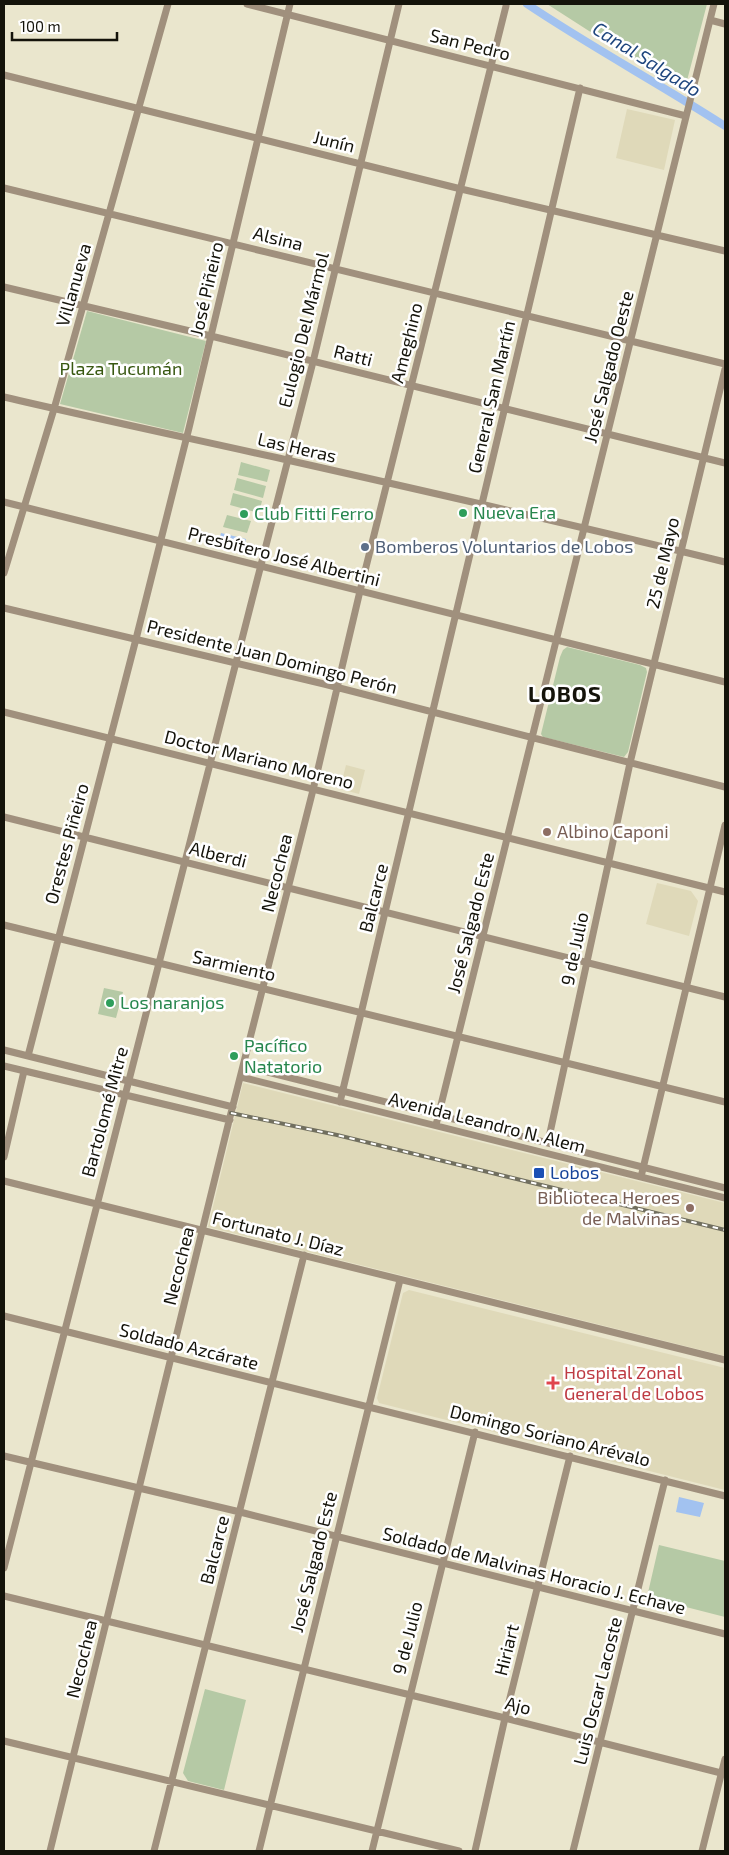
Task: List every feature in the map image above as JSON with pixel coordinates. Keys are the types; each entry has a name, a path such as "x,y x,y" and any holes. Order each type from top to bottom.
{"street":[{"name":"Villanueva","path":"4,573 54,409 168,4"},
{"name":"San Pedro","path":"247,4 686,116"},
{"name":"José Piñeiro","path":"136,639 290,4"},
{"name":"Eulogio Del Mármol","path":"235,663 313,362 399,4"},
{"name":"José Salgado Oeste","path":"532,738 714,4"},
{"name":"Ameghino","path":"337,688 506,6"},
{"path":"710,20 725,24"},
{"name":"Junín","path":"4,75 462,189 725,251"},
{"name":"General San Martín","path":"434,713 580,88"},
{"name":"Alsina","path":"4,188 725,364"},
{"name":"Ratti","path":"4,288 211,336 725,462"},
{"name":"25 de Mayo","path":"630,763 725,369"},
{"name":"Las Heras","path":"4,397 186,439 288,460 725,562"},
{"name":"Presbítero José Albertini","path":"4,502 725,682"},
{"name":"Presidente Juan Domingo Perón","path":"4,608 337,688 725,787"},
{"name":"Orestes Piñeiro","path":"28,1056 136,639"},
{"name":"Bartolomé Mitre","path":"4,1568 186,862 235,663"},
{"name":"Necochea","path":"50,1851 262,988 314,790 337,688"},
{"name":"Doctor Mariano Moreno","path":"4,712 725,892"},
{"name":"Balcarce","path":"340,1102 434,713"},
{"name":"José Salgado Este","path":"436,1126 532,738"},
{"name":"9 de Julio","path":"548,1142 630,763"},
{"name":"Alberdi","path":"4,817 725,997"},
{"path":"641,1177 725,825"},
{"name":"Sarmiento","path":"4,925 725,1102"},
{"path":"4,1050 233,1107"},
{"path":"4,1066 230,1120"},
{"name":"Avenida Leandro N. Alem","path":"244,1066 725,1188"},
{"path":"4,1158 24,1071"},
{"name":"Avenida Leandro N. Alem","path":"241,1077 725,1198"},
{"path":"519,1146 522,1136"},
{"path":"569,1159 572,1148"},
{"name":"Fortunato J. Díaz","path":"4,1180 725,1360"},
{"name":"Balcarce","path":"154,1851 304,1255"},
{"name":"José Salgado Este","path":"259,1851 400,1280"},
{"name":"Soldado Azcárate","path":"4,1316 368,1407"},
{"name":"Domingo Soriano Arévalo","path":"368,1407 475,1432 725,1496"},
{"name":"9 de Julio","path":"372,1851 475,1432"},
{"name":"Soldado de Malvinas Horacio J. Echave","path":"4,1456 240,1512 725,1634"},
{"name":"Hiriart","path":"475,1851 505,1718 570,1456"},
{"name":"Luis Oscar Lacoste","path":"574,1851 666,1480"},
{"name":"Ajo","path":"4,1596 505,1718 724,1774"},
{"path":"4,1741 459,1851"},
{"path":"702,1851 724,1774 725,1759"}],"shaded area":[{"path":"627,109 675,120 664,170 616,158"},
{"path":"346,765 365,770 359,794 340,789"},
{"path":"657,883 691,891 698,901 689,936 646,924"},
{"path":"243,1083 725,1203 725,1356 208,1227"},
{"name":"Hospital Zonal General de Lobos","path":"409,1290 725,1368 725,1490 379,1403 377,1398 403,1293"}],"green space":[{"path":"547,4 707,4 684,92"},
{"name":"Plaza Tucumán","path":"87,311 206,341 183,433 60,404"},
{"path":"241,462 270,470 267,482 238,475"},
{"path":"237,478 266,486 263,498 234,490"},
{"path":"233,493 262,501 259,513 230,505"},
{"path":"227,515 251,521 247,533 223,527"},
{"path":"567,647 646,668 647,672 628,752 624,757 543,737 541,734 560,657 563,650"},
{"name":"Los naranjos","path":"104,988 123,992 116,1018 98,1014"},
{"path":"659,1545 725,1561 725,1617 647,1597"},
{"path":"205,1689 246,1700 224,1790 188,1781 183,1773"}],"water":[{"path":"221,533 246,539 243,550 218,544"},
{"path":"679,1497 704,1503 700,1517 676,1512"}],"waterway":[{"name":"Canal Salgado","path":"527,4 725,126"}],"railway":[{"path":"231,1113 337,1135 725,1230"}],"place":[{"name":"Nueva Era","path":"463,513"},
{"name":"Club Fitti Ferro","path":"244,514"},
{"name":"Bomberos Voluntarios de Lobos","path":"365,547"},
{"name":"Albino Caponi","path":"547,832"},
{"name":"Los naranjos","path":"110,1003"},
{"name":"Pacífico Natatorio","path":"234,1056"},
{"name":"Lobos","path":"539,1173"},
{"name":"Biblioteca Heroes de Malvinas","path":"690,1208"},
{"name":"Hospital Zonal General de Lobos","path":"553,1383"}],"district":[{"name":"LOBOS","path":"565,694"}]}
